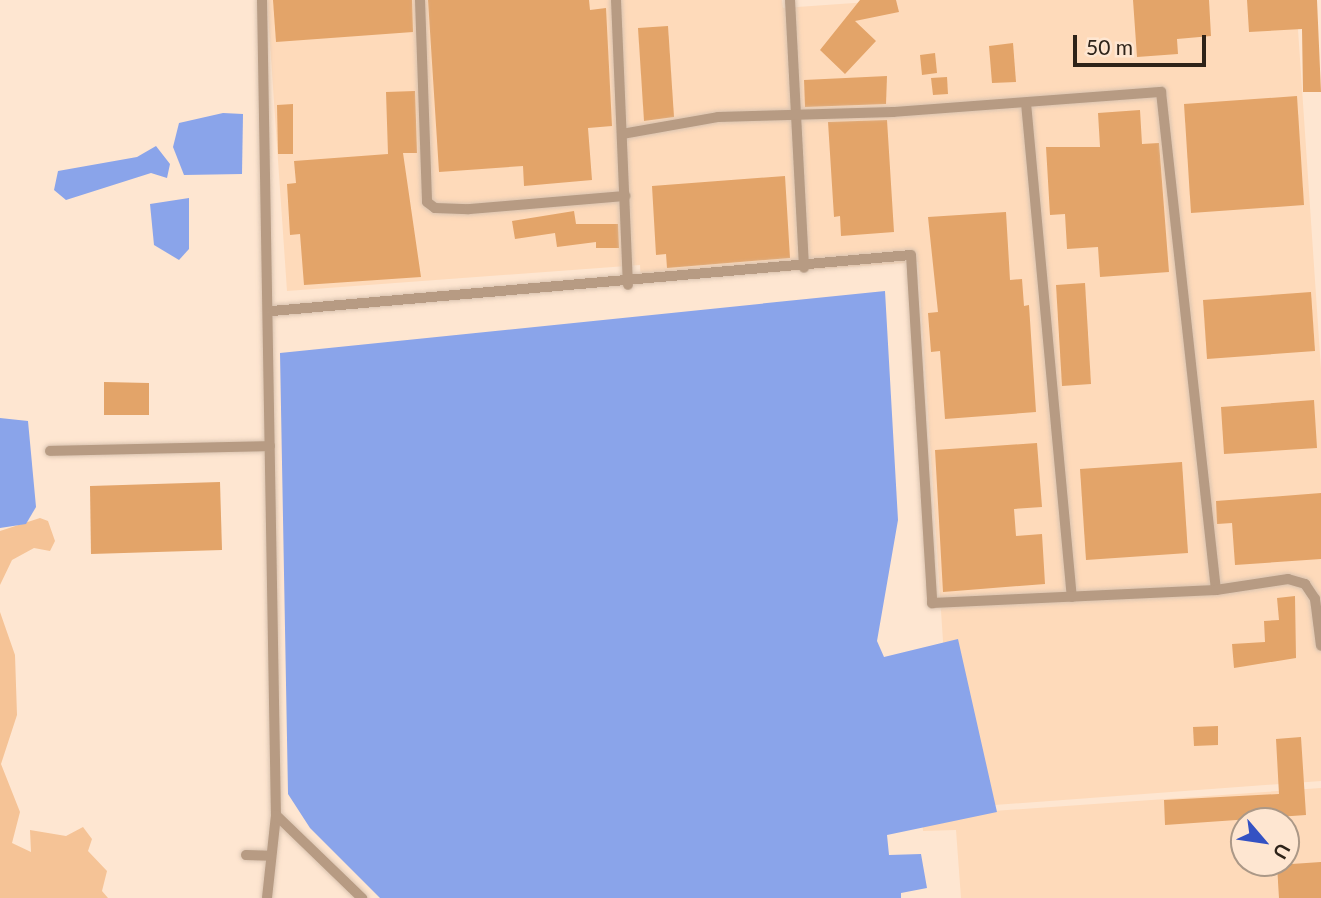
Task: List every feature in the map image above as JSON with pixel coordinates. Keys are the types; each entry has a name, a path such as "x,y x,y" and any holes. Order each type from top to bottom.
{"lane":[{"path":"261,0 272,311 270,446 276,815 267,898"},
{"path":"420,0 427,202 435,208 469,209 625,196"},
{"path":"616,0 628,285"},
{"path":"790,0 804,268"},
{"path":"622,134 718,117 1026,103 1157,90 1165,96 1216,590"},
{"path":"1026,103 1072,597"},
{"path":"272,311 628,285 804,268 887,253 911,255 932,603 1216,590 1288,579 1305,584 1315,599 1321,646"},
{"path":"50,451 270,446"},
{"path":"276,815 362,898"},
{"path":"246,855 270,856"}],"shaded area":[{"path":"267,0 782,0 783,8 897,0 1296,0 1321,369 1321,781 954,808 918,262 641,282 640,265 287,291"},
{"path":"40,518 48,521 55,541 50,551 34,548 12,560 0,585 0,531"},
{"path":"0,612 15,655 17,715 1,764 20,812 12,843 31,852 30,830 66,836 83,827 92,839 88,851 107,871 102,891 108,898 0,898"},
{"path":"1321,788 1321,898 961,898 956,830 923,831 922,816"}],"water":[{"path":"223,113 243,114 242,174 184,175 173,147 179,123"},
{"path":"156,146 170,164 167,178 151,173 66,200 54,190 58,171 137,157"},
{"path":"189,198 189,249 179,260 154,245 150,204"},
{"path":"885,291 898,520 877,641 884,657 958,639 997,812 887,835 889,855 921,854 927,888 901,893 901,898 380,898 310,828 288,794 280,353"},
{"path":"0,418 28,421 36,507 26,524 0,528"}],"building":[{"path":"273,0 412,0 413,32 276,42"},
{"path":"428,0 589,0 590,10 606,8 612,126 588,128 592,180 524,186 523,166 439,172"},
{"path":"860,0 896,0 899,12 855,21 876,41 845,74 820,50"},
{"path":"1133,0 1209,0 1211,36 1177,39 1178,54 1137,57"},
{"path":"1247,0 1317,0 1321,92 1303,92 1302,29 1249,32"},
{"path":"668,26 674,117 644,121 638,28"},
{"path":"1013,43 1016,82 992,83 989,46"},
{"path":"935,53 937,73 922,75 920,55"},
{"path":"887,76 886,104 805,107 804,80"},
{"path":"947,77 948,94 933,95 931,78"},
{"path":"415,91 417,153 403,153 421,277 304,285 300,234 290,235 287,184 296,183 294,161 388,154 386,92"},
{"path":"1297,96 1304,205 1191,213 1184,104"},
{"path":"293,104 293,154 278,154 277,105"},
{"path":"1140,110 1142,144 1159,143 1169,272 1100,277 1098,247 1067,249 1065,214 1050,215 1046,147 1100,147 1098,113"},
{"path":"887,120 894,232 841,236 840,216 834,217 828,122"},
{"path":"785,176 790,258 667,268 666,254 656,255 652,186"},
{"path":"574,211 576,224 618,224 619,248 596,248 596,242 557,247 555,233 515,239 512,221"},
{"path":"1006,212 1010,280 1022,279 1024,306 1029,305 1036,412 945,419 940,351 931,352 928,313 938,312 928,217"},
{"path":"1085,283 1091,384 1062,386 1056,285"},
{"path":"1311,292 1315,351 1207,359 1203,300"},
{"path":"104,382 149,383 149,415 104,415"},
{"path":"1314,400 1317,448 1224,454 1221,407"},
{"path":"1037,443 1042,507 1014,509 1016,536 1042,534 1045,584 943,592 935,450"},
{"path":"1182,462 1188,553 1086,560 1080,469"},
{"path":"220,482 222,550 91,554 90,486"},
{"path":"1321,493 1321,559 1235,565 1232,523 1217,524 1216,501"},
{"path":"1295,596 1296,658 1234,668 1232,644 1265,642 1264,621 1279,620 1277,598"},
{"path":"1218,726 1218,745 1194,746 1193,727"},
{"path":"1301,737 1306,815 1300,815 1300,807 1230,807 1230,820 1165,825 1164,800 1279,794 1276,739"},
{"path":"1321,862 1321,898 1279,898 1278,877 1300,877 1300,863"}]}
